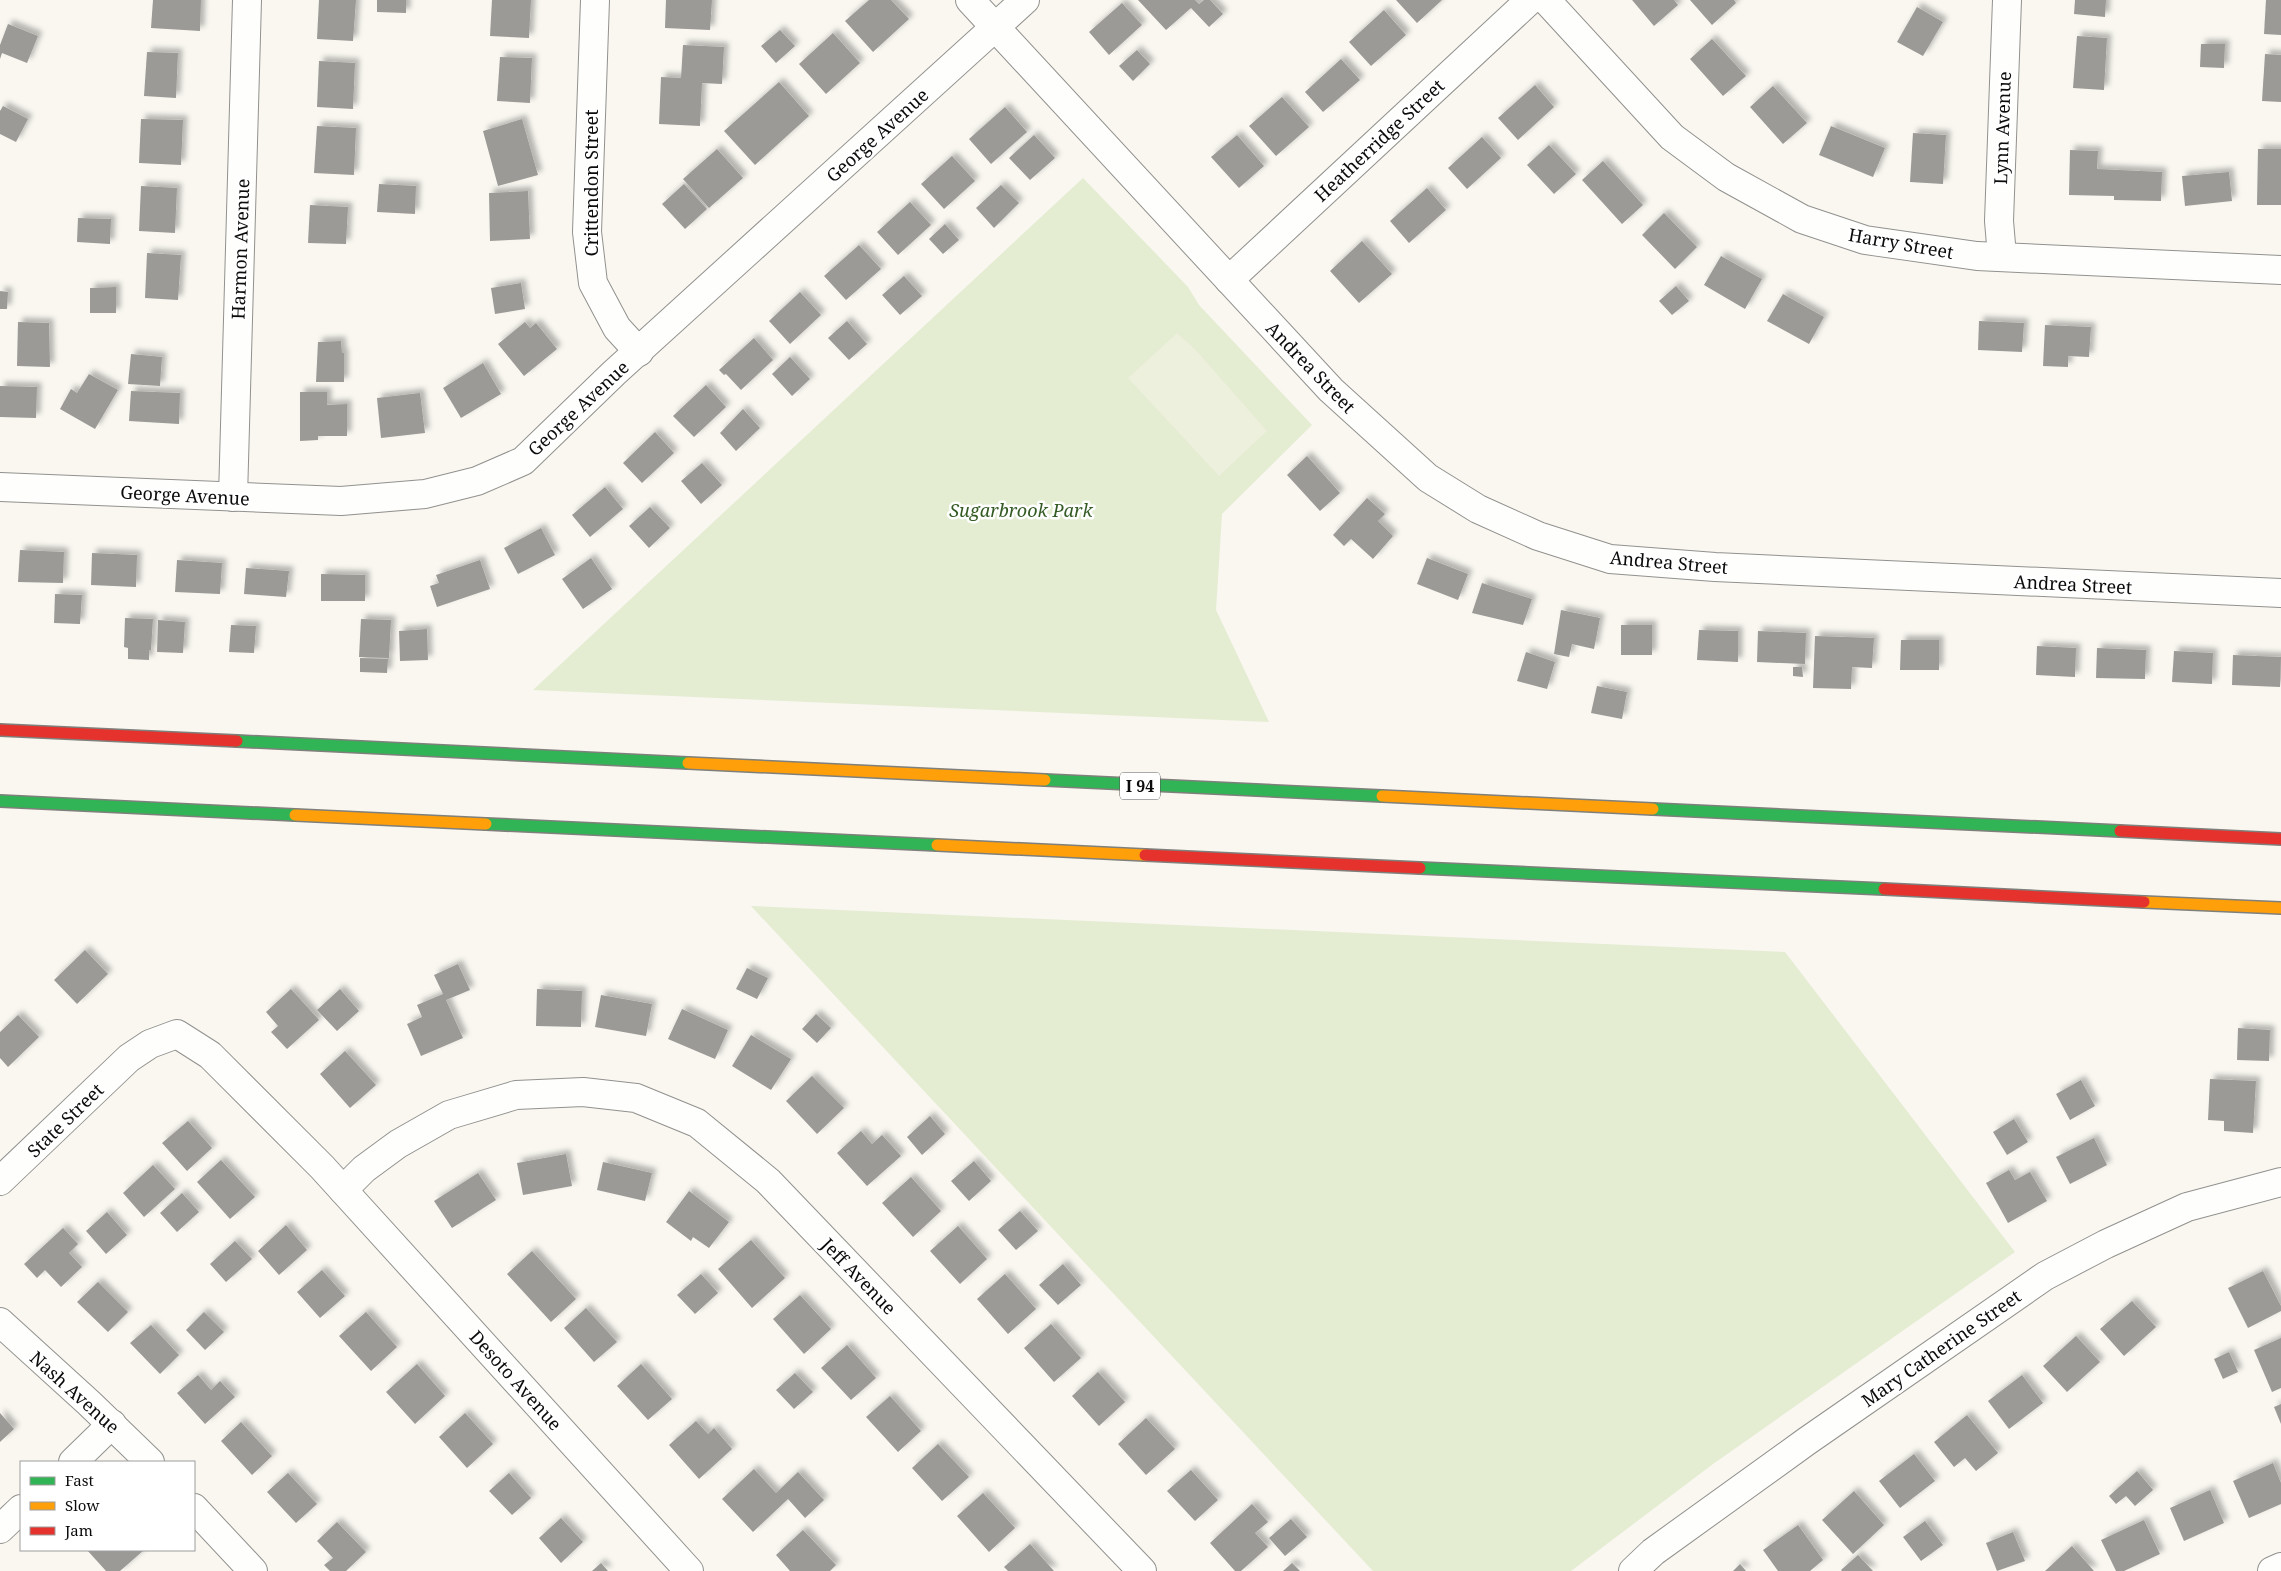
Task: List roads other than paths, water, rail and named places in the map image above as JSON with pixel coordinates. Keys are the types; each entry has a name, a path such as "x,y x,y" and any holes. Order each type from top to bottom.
{"highway":[{"name":"I 94","path":"0,730 2281,839"},
{"path":"0,800 2281,908"}],"street":[{"name":"Harmon Avenue","path":"233,497 247,0"},
{"name":"Crittendon Street","path":"595,0 587,232 593,283 618,328 638,352"},
{"name":"Andrea Street","path":"970,0 1331,390 1428,478 1478,509 1529,532 1610,559 1715,567 2281,593"},
{"name":"George Avenue","path":"0,487 341,502 425,494 477,481 523,461 638,352 1025,0"},
{"name":"Heatherridge Street","path":"1229,280 1530,0"},
{"name":"Harry Street","path":"1546,0 1672,136 1726,177 1802,219 1865,240 1977,256 2281,270"},
{"name":"Lynn Avenue","path":"2002,256 1999,221 2007,0"},
{"name":"Desoto Avenue","path":"129,1058 150,1044 177,1034 210,1055 343,1190 688,1571"},
{"name":"State Street","path":"0,1182 129,1058"},
{"name":"Jeff Avenue","path":"343,1190 364,1169 398,1144 449,1115 516,1095 583,1092 636,1098 697,1123 768,1181 1142,1571"},
{"name":"Mary Catherine Street","path":"1633,1571 1653,1552 1807,1441 2046,1276 2106,1244 2188,1206 2281,1182"},
{"name":"Nash Avenue","path":"0,1322 112,1424 149,1461"},
{"path":"74,1461 112,1424"},
{"path":"195,1509 254,1571"},
{"path":"0,1529 20,1510"},
{"path":"2272,1571 2281,1567"}],"park label":[{"name":"Sugarbrook Park","path":"1021,510"}]}
